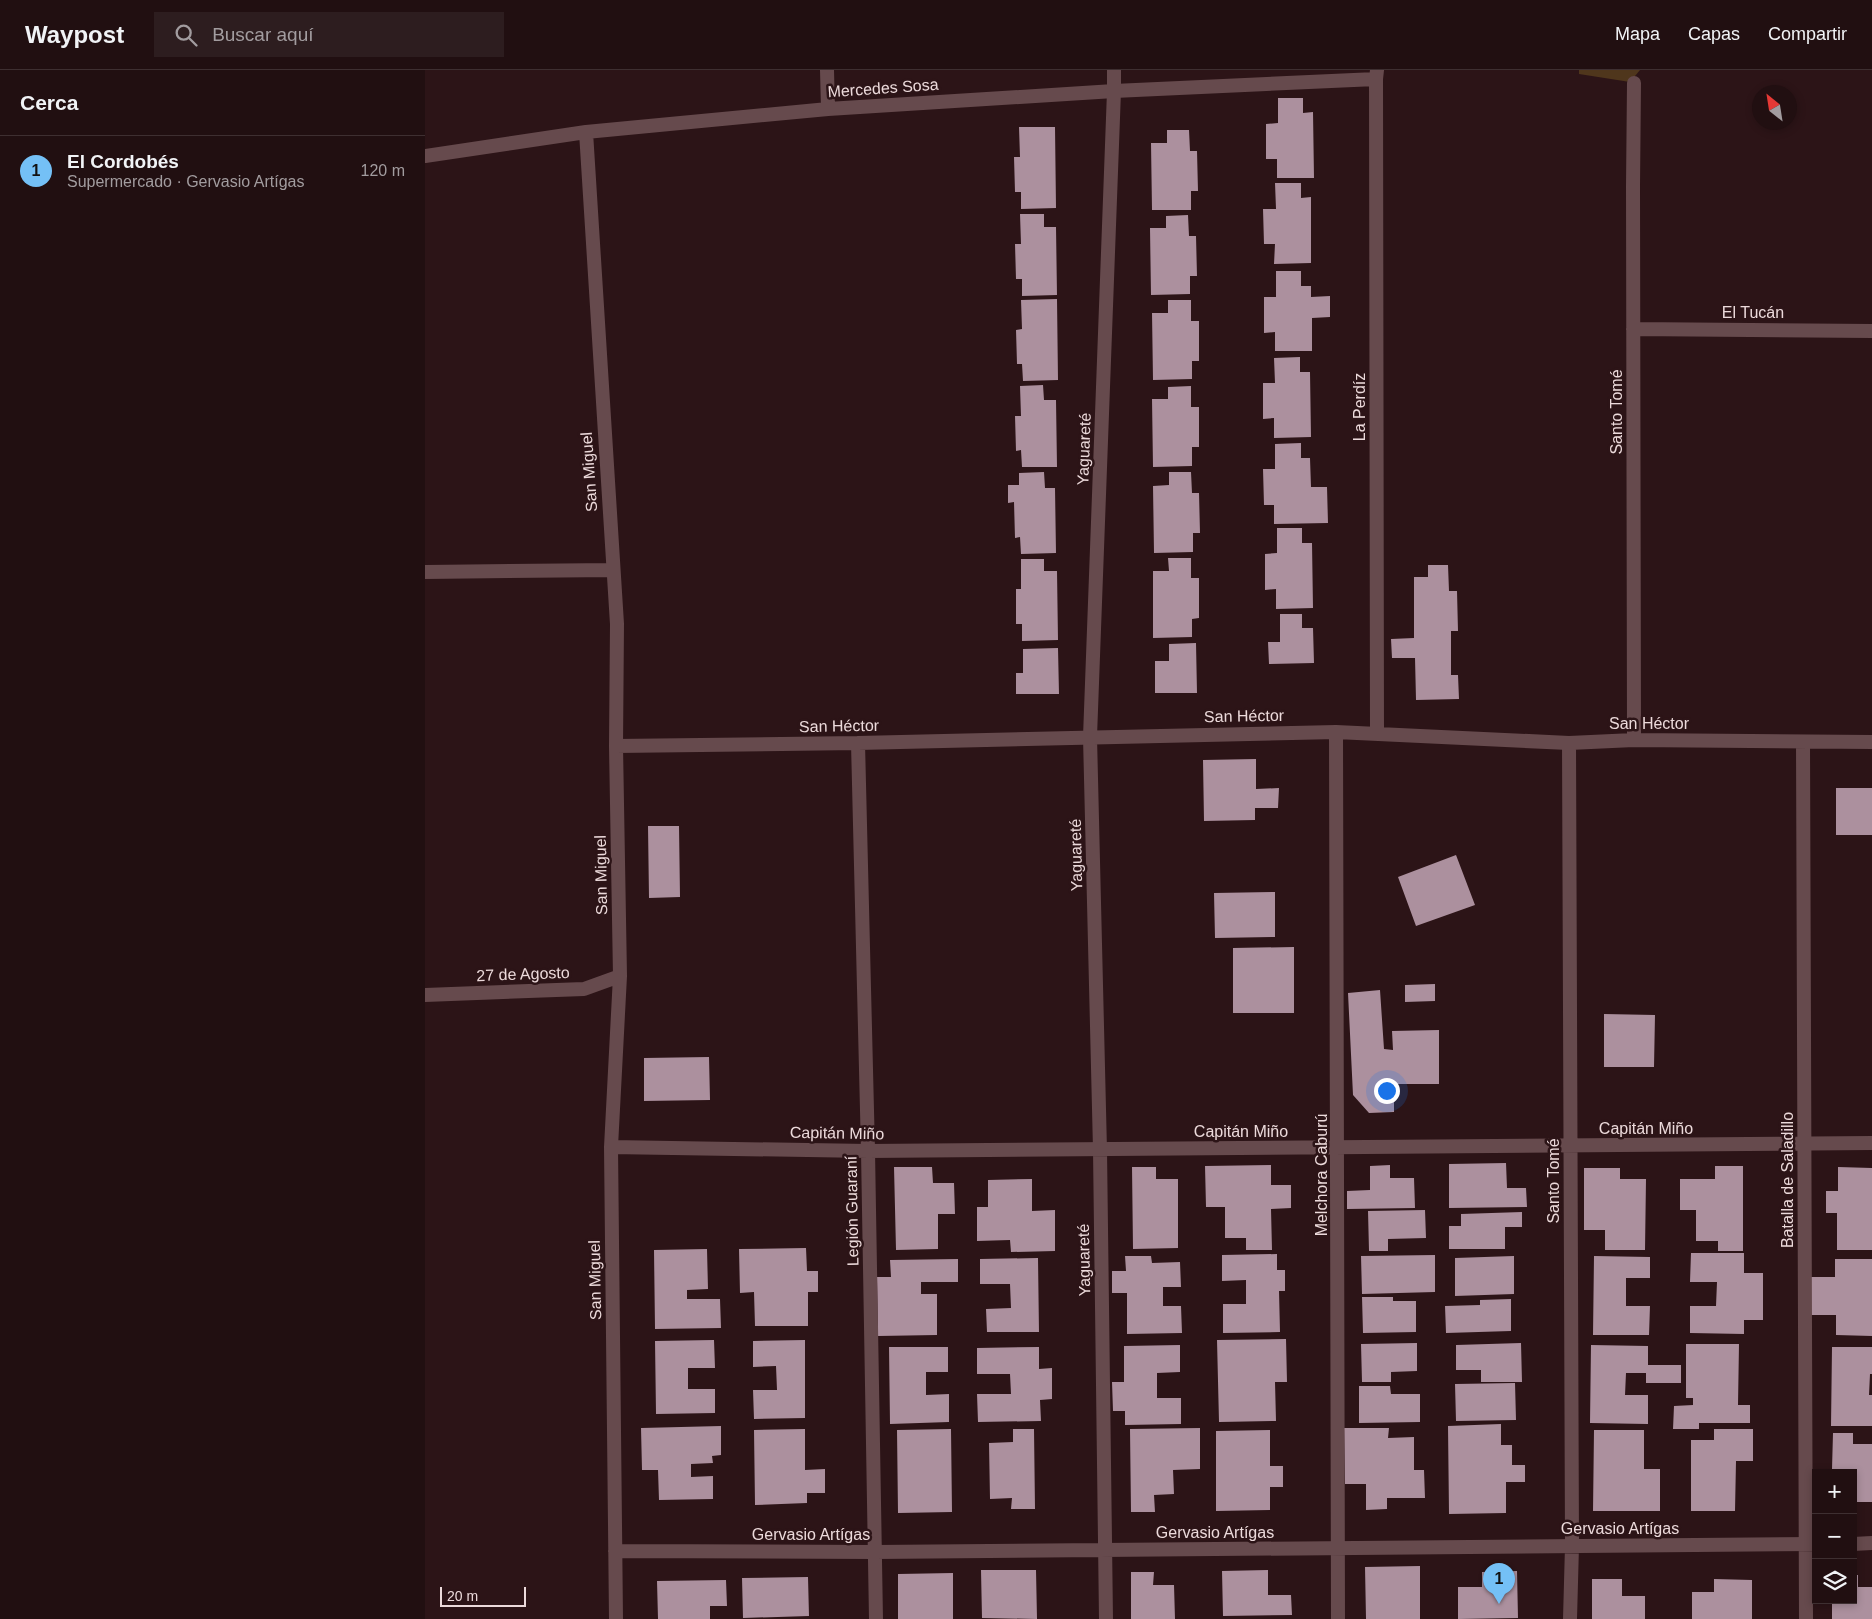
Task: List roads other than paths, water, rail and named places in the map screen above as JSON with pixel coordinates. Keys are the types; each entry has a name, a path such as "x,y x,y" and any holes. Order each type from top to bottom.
{"street":[{"path":"827,70 828,109"},
{"name":"Yaguareté","path":"1106,1619 1099,1150 1090,737 1114,70"},
{"name":"Mercedes Sosa","path":"425,156 586,132 828,109 1377,74"},
{"name":"La Perdíz","path":"1377,74 1377,734"},
{"name":"Santo Tomé","path":"1634,83 1634,740"},
{"name":"San Miguel","path":"586,132 617,624 616,746 620,976 611,1147 616,1619"},
{"name":"El Tucán","path":"1633,329 1872,331"},
{"path":"425,572 613,570"},
{"name":"San Héctor","path":"616,746 858,743 1336,732 1569,742 1634,740 1872,742"},
{"name":"Melchora Caburú","path":"1336,732 1339,1148 1339,1619"},
{"name":"Santo Tomé","path":"1569,742 1570,1619"},
{"name":"Batalla de Saladillo","path":"1803,742 1805,1144 1811,1544 1806,1619"},
{"name":"Legión Guaraní","path":"858,743 877,1619"},
{"name":"27 de Agosto","path":"425,995 584,989 620,976"},
{"name":"Capitán Miño","path":"611,1147 868,1151 1872,1143"},
{"path":"1857,1544 1872,1543"},
{"name":"Gervasio Artígas","path":"615,1551 875,1552 1811,1544"}],"place":[{"name":"El Cordobés","path":"1499,1604"}]}
